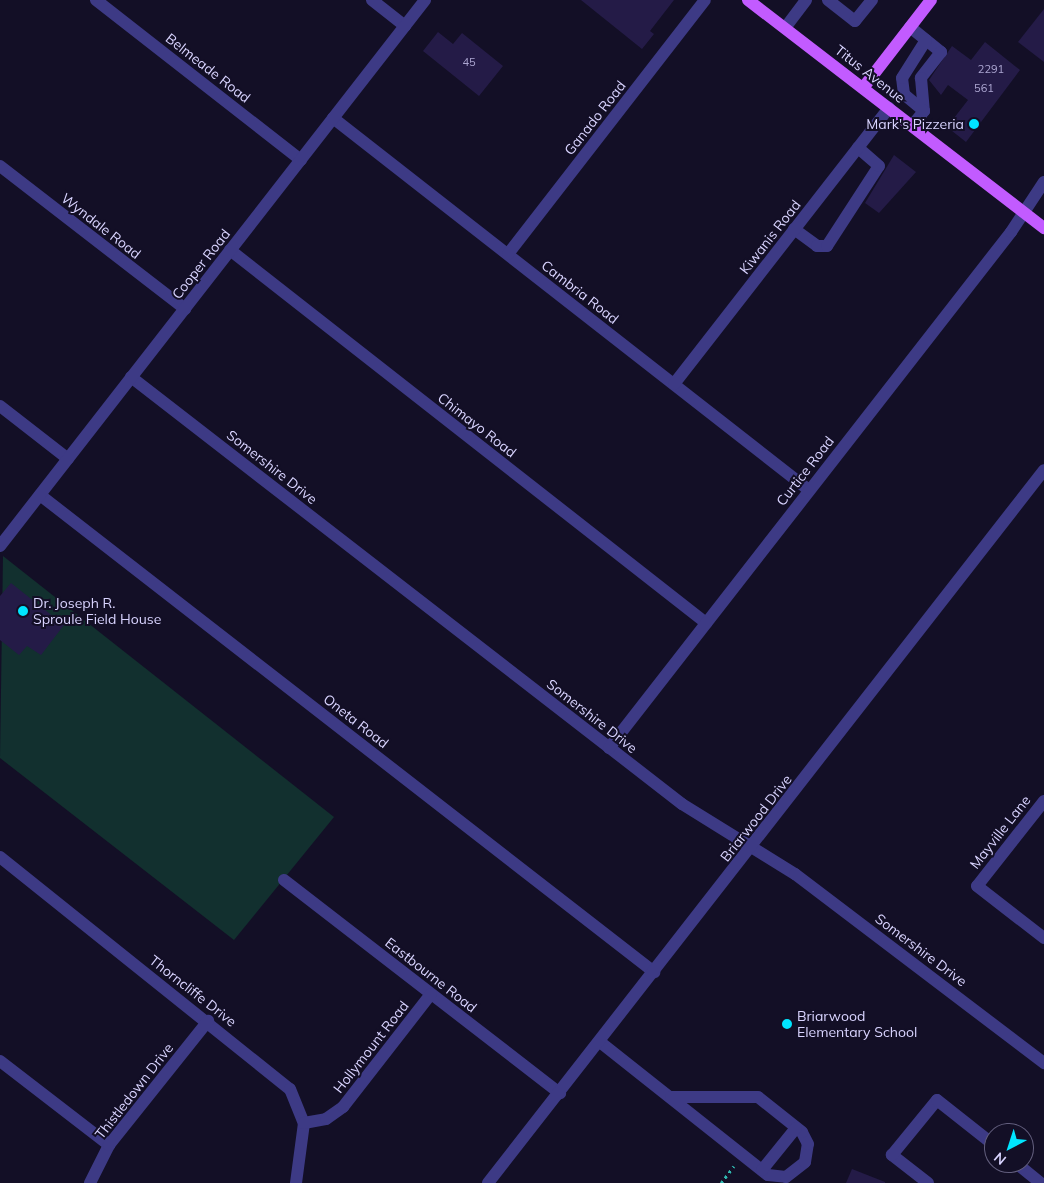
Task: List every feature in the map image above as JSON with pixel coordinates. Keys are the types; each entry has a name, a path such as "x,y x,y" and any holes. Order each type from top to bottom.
{"main road":[{"name":"Titus Avenue","path":"748,0 1044,228"},
{"path":"863,88 931,0"}],"street":[{"name":"Belmeade Road","path":"96,0 301,160"},
{"path":"372,0 405,26"},
{"name":"Cooper Road","path":"0,546 426,0"},
{"name":"Ganado Road","path":"508,254 705,0"},
{"path":"785,28 806,0"},
{"path":"828,0 855,21 872,0"},
{"path":"910,27 942,52 921,78 924,111 912,126"},
{"path":"924,111 904,94 902,78 906,67 926,40"},
{"path":"906,67 921,78"},
{"name":"Kiwanis Road","path":"674,384 889,108"},
{"name":"Cambria Road","path":"333,118 809,490"},
{"path":"794,229 817,246 827,246 879,166 858,148"},
{"name":"Wyndale Road","path":"0,166 185,309"},
{"name":"Curtice Road","path":"609,748 1023,212 1044,182"},
{"name":"Chimayo Road","path":"230,250 706,623"},
{"name":"Somershire Drive","path":"132,377 682,804 819,891 1044,1063"},
{"path":"0,406 68,459"},
{"name":"Briarwood Drive","path":"488,1183 751,849 1044,470"},
{"name":"Oneta Road","path":"40,495 654,972"},
{"name":"Mayville Lane","path":"1044,801 977,886 1044,938"},
{"name":"Thorncliffe Drive","path":"0,857 208,1021 290,1089 304,1123 296,1183"},
{"name":"Eastbourne Road","path":"284,880 560,1093"},
{"name":"Hollymount Road","path":"304,1123 326,1119 344,1107 431,994"},
{"name":"Thistledown Drive","path":"90,1183 109,1145 208,1021"},
{"path":"600,1042 762,1170 781,1178 800,1169 808,1144 796,1128 758,1097 671,1097"},
{"path":"0,1061 109,1145"},
{"path":"928,1183 892,1155 937,1100 984,1138"},
{"path":"762,1170 796,1128"},
{"path":"1028,1173 1041,1183"}],"path":[{"path":"721,1183 734,1166"}],"green space":[{"path":"3,556 334,817 234,940 0,758"}],"building":[{"path":"581,0 674,0 650,31 654,34 642,49"},
{"path":"1044,9 1044,62 1018,42"},
{"path":"438,32 453,44 462,33 503,66 479,96 423,51"},
{"path":"985,42 1020,70 966,142 947,127 968,100 948,85 941,95 929,80 952,46 971,60"},
{"path":"894,155 916,172 879,213 865,203"},
{"name":"Dr. Joseph R. Sproule Field House","path":"11,583 64,625 41,655 27,646 19,655 0,640 0,596"},
{"path":"852,1169 885,1182 885,1183 846,1183"}],"place":[{"name":"Mark's Pizzeria","path":"974,124"},
{"name":"Dr. Joseph R. Sproule Field House","path":"23,611"},
{"name":"Briarwood Elementary School","path":"787,1024"}]}
